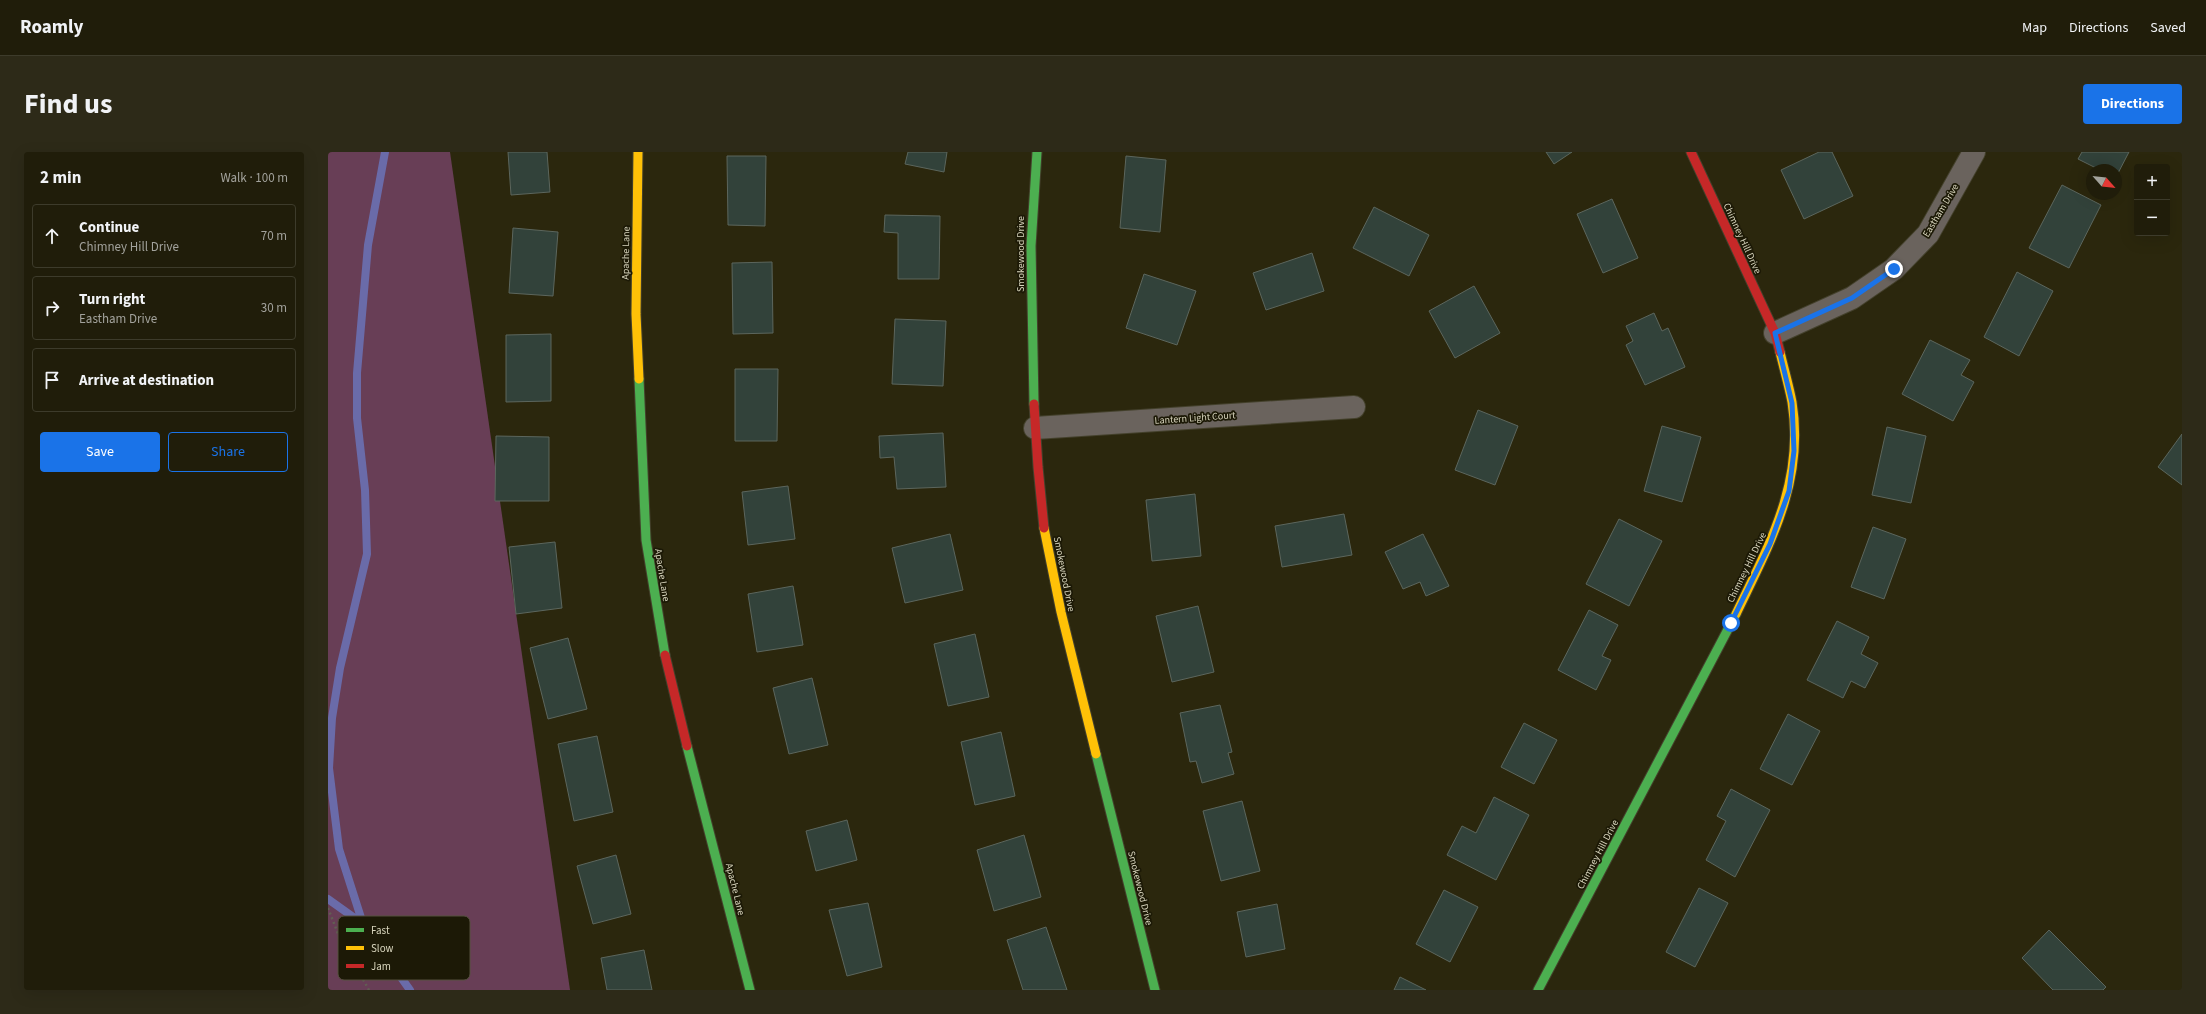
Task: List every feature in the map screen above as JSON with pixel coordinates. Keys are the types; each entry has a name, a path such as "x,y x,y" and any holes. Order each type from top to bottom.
{"street":[{"name":"Apache Lane","path":"638,152 636,314 646,540 667,668 750,990"},
{"name":"Smokewood Drive","path":"1037,152 1032,195 1030,275 1035,428 1042,510 1051,569 1062,619 1155,990"},
{"name":"Chimney Hill Drive","path":"1538,990 1770,544 1789,491 1794,451 1792,403 1775,333 1691,152"},
{"name":"Eastham Drive","path":"1775,333 1852,298 1894,269 1928,234 1974,152"},
{"name":"Lantern Light Court","path":"1035,428 1354,407"}],"path":[{"path":"328,909 338,934"},
{"path":"363,980 369,990"}],"shaded area":[{"path":"328,152 450,152 570,990 328,990"}],"building":[{"path":"508,152 547,152 550,192 511,195"},
{"path":"908,152 947,152 944,172 905,164"},
{"path":"1546,152 1572,152 1554,164"},
{"path":"1819,152 1832,152 1853,196 1804,219 1781,170"},
{"path":"2082,152 2129,152 2122,165 2122,164 2088,164 2078,159"},
{"path":"727,156 766,156 765,226 728,225"},
{"path":"1126,156 1166,160 1160,232 1120,228"},
{"path":"2062,185 2086,197 2086,200 2091,200 2101,205 2069,268 2029,248"},
{"path":"1612,199 1638,258 1603,273 1577,214"},
{"path":"1374,207 1429,235 1409,276 1353,248"},
{"path":"885,215 940,216 939,279 898,279 898,233 884,232"},
{"path":"513,228 558,232 553,296 509,293"},
{"path":"1312,253 1324,291 1266,310 1253,273"},
{"path":"772,262 773,333 733,334 732,263"},
{"path":"2017,272 2053,291 2019,356 1984,337"},
{"path":"1144,274 1196,291 1177,345 1126,328"},
{"path":"1474,286 1500,333 1455,358 1429,311"},
{"path":"1654,313 1662,331 1668,328 1685,367 1645,385 1626,345 1633,341 1626,326"},
{"path":"895,319 946,321 943,386 892,384"},
{"path":"551,334 551,401 506,402 506,335"},
{"path":"1930,340 1970,360 1961,375 1974,382 1953,421 1902,394"},
{"path":"735,369 778,369 777,441 735,441"},
{"path":"1478,410 1518,426 1495,485 1455,470"},
{"path":"1662,426 1701,437 1682,502 1644,491"},
{"path":"1887,427 1926,436 1911,503 1872,495"},
{"path":"943,433 946,487 897,489 894,457 880,458 879,436"},
{"path":"2182,434 2182,485 2158,467"},
{"path":"496,436 549,437 549,501 495,501"},
{"path":"788,486 795,539 748,545 742,492"},
{"path":"1195,494 1201,556 1152,561 1146,500"},
{"path":"1344,514 1352,555 1282,567 1275,526"},
{"path":"1619,519 1662,541 1629,606 1586,584"},
{"path":"1873,527 1906,539 1884,599 1851,587"},
{"path":"950,534 963,590 905,603 892,548"},
{"path":"1423,534 1449,586 1426,596 1420,582 1403,589 1385,552"},
{"path":"555,542 562,608 516,614 509,547"},
{"path":"793,586 803,645 757,652 748,594"},
{"path":"1198,606 1214,672 1172,682 1156,616"},
{"path":"1589,610 1618,625 1602,656 1611,660 1596,690 1558,670"},
{"path":"1837,621 1869,637 1861,654 1878,663 1865,688 1851,681 1843,698 1807,680"},
{"path":"975,634 989,697 948,706 934,644"},
{"path":"568,638 587,709 548,719 530,648"},
{"path":"812,678 828,745 789,754 773,688"},
{"path":"1220,705 1232,752 1228,753 1234,774 1202,783 1196,761 1190,762 1180,713"},
{"path":"1788,714 1820,731 1792,785 1760,769"},
{"path":"1524,723 1557,740 1534,784 1501,767"},
{"path":"1001,732 1015,796 975,805 961,742"},
{"path":"597,736 613,812 574,821 558,744"},
{"path":"1731,789 1770,810 1735,877 1706,860 1726,821 1717,816"},
{"path":"1494,797 1529,815 1496,880 1447,855 1462,826 1476,833"},
{"path":"1242,801 1260,871 1221,881 1203,811"},
{"path":"847,820 857,860 816,871 806,831"},
{"path":"1024,835 1041,897 994,911 977,850"},
{"path":"616,855 631,914 593,924 577,866"},
{"path":"1699,888 1728,903 1695,967 1666,952"},
{"path":"1444,890 1478,907 1450,962 1416,944"},
{"path":"868,903 882,967 847,976 829,910"},
{"path":"1277,904 1285,949 1246,957 1237,912"},
{"path":"1046,927 1067,990 1023,990 1007,940"},
{"path":"2049,930 2106,987 2103,990 2053,990 2022,958"},
{"path":"644,950 652,990 607,990 601,958"},
{"path":"1400,977 1426,990 1394,990"}],"waterway":[{"path":"360,916 339,849 329,768 332,718 340,668 367,554 365,490 357,418 357,373 368,245 385,152"},
{"path":"328,899 352,916"},
{"path":"403,980 410,990"}],"traffic: fast":[{"path":"1034,404 1031,246 1037,152"},
{"path":"639,379 646,540 665,655"},
{"path":"1538,990 1736,614"},
{"path":"687,746 750,990"},
{"path":"1096,754 1155,990"}],"traffic: slow":[{"path":"638,152 636,314 639,379"},
{"path":"1736,614 1772,538 1789,486 1795,431 1792,402 1780,352"},
{"path":"1044,528 1061,612 1096,754"}],"traffic: jam":[{"path":"1691,152 1775,333 1780,352"},
{"path":"1034,404 1044,528"},
{"path":"665,655 687,746"}],"route":[{"path":"1731,623 1770,544 1789,491 1794,451 1792,403 1775,333 1852,298 1894,269"}]}
